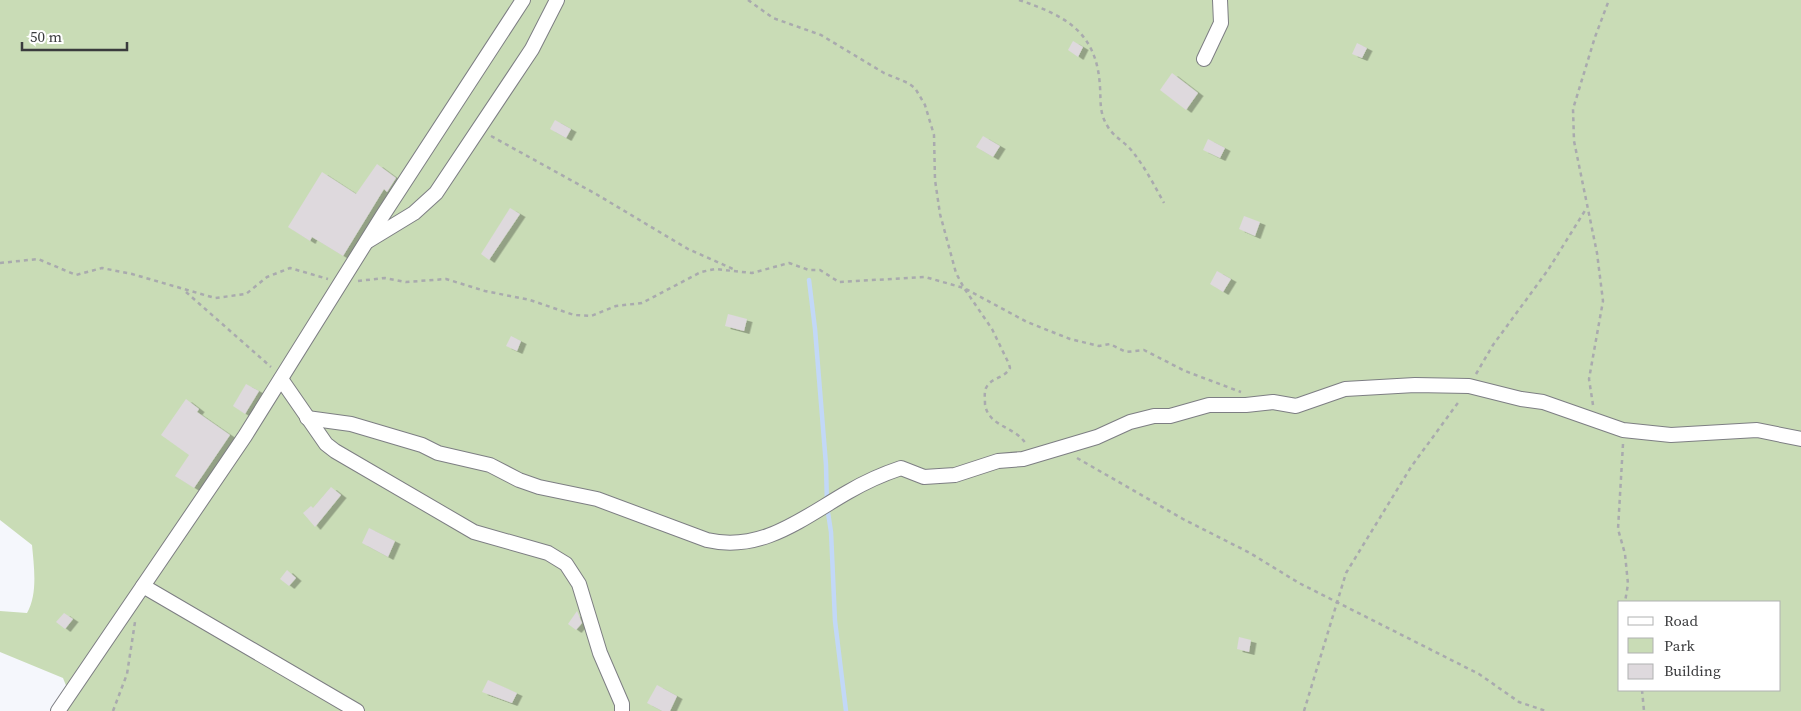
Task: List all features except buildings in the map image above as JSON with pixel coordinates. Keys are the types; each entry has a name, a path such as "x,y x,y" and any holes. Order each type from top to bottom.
{"street":[{"path":"58,711 282,379 341,282 523,0"},
{"path":"366,243 427,203 532,49 557,0"},
{"path":"1204,59 1221,23 1220,0"},
{"path":"282,379 326,444 335,451 474,532 548,553 566,564 579,584 600,653 622,704 622,711"},
{"path":"307,418 351,424 422,445 438,453 490,465 519,480 540,487 597,499 714,542 754,541 778,534 849,492 901,468 924,477 940,477 1038,454 1097,437 1130,422 1154,416 1170,416 1209,405 1273,402 1296,406 1335,391 1364,387 1469,386 1521,399 1542,402 1597,419 1623,430 1671,435 1757,430 1801,439"},
{"path":"144,586 357,711"}],"path":[{"path":"748,0 773,18 821,36 854,53 884,73 908,83 914,88 925,105 934,135 933,159 940,214 956,273 964,288 992,328 1010,368 1004,376 990,381 985,389 986,410 993,420 1013,431 1022,438 1028,447 1038,454"},
{"path":"1019,0 1070,21 1084,38 1096,60 1100,86 1100,112 1109,129 1131,150 1151,179 1164,203"},
{"path":"1597,419 1591,400 1589,379 1598,342 1603,301 1597,252 1586,209 1574,141 1573,109 1594,37 1609,0"},
{"path":"478,129 596,194 688,248 736,271"},
{"path":"1304,711 1336,601 1346,573 1361,546 1411,467 1452,414 1493,345 1548,270 1586,209"},
{"path":"0,263 38,259 76,275 102,268 132,274 184,291 215,298 246,294 267,276 290,268 341,282 385,278 406,282 446,279 485,291 530,300 574,315 591,316 616,306 642,303 701,272 715,269 760,272 775,265 789,263 809,270 820,270 839,282 925,277 964,288 1027,322 1070,339 1098,346 1110,344 1126,352 1144,350 1185,371 1238,390 1259,403"},
{"path":"184,291 208,310 234,337 264,358 282,379"},
{"path":"1623,430 1623,465 1618,508 1618,529 1626,564 1628,584 1625,601"},
{"path":"1057,448 1091,464 1299,583 1479,674 1519,702 1546,711"},
{"path":"113,711 127,674 135,621"},
{"path":"1642,691 1644,711"}],"green space":[{"path":"0,0 1801,0 1801,711 50,711 62,699 67,688 63,678 0,652 0,611 27,613 33,597 34,562 32,545 0,520"}],"waterway":[{"path":"809,280 826,465 835,621 846,711"}]}
